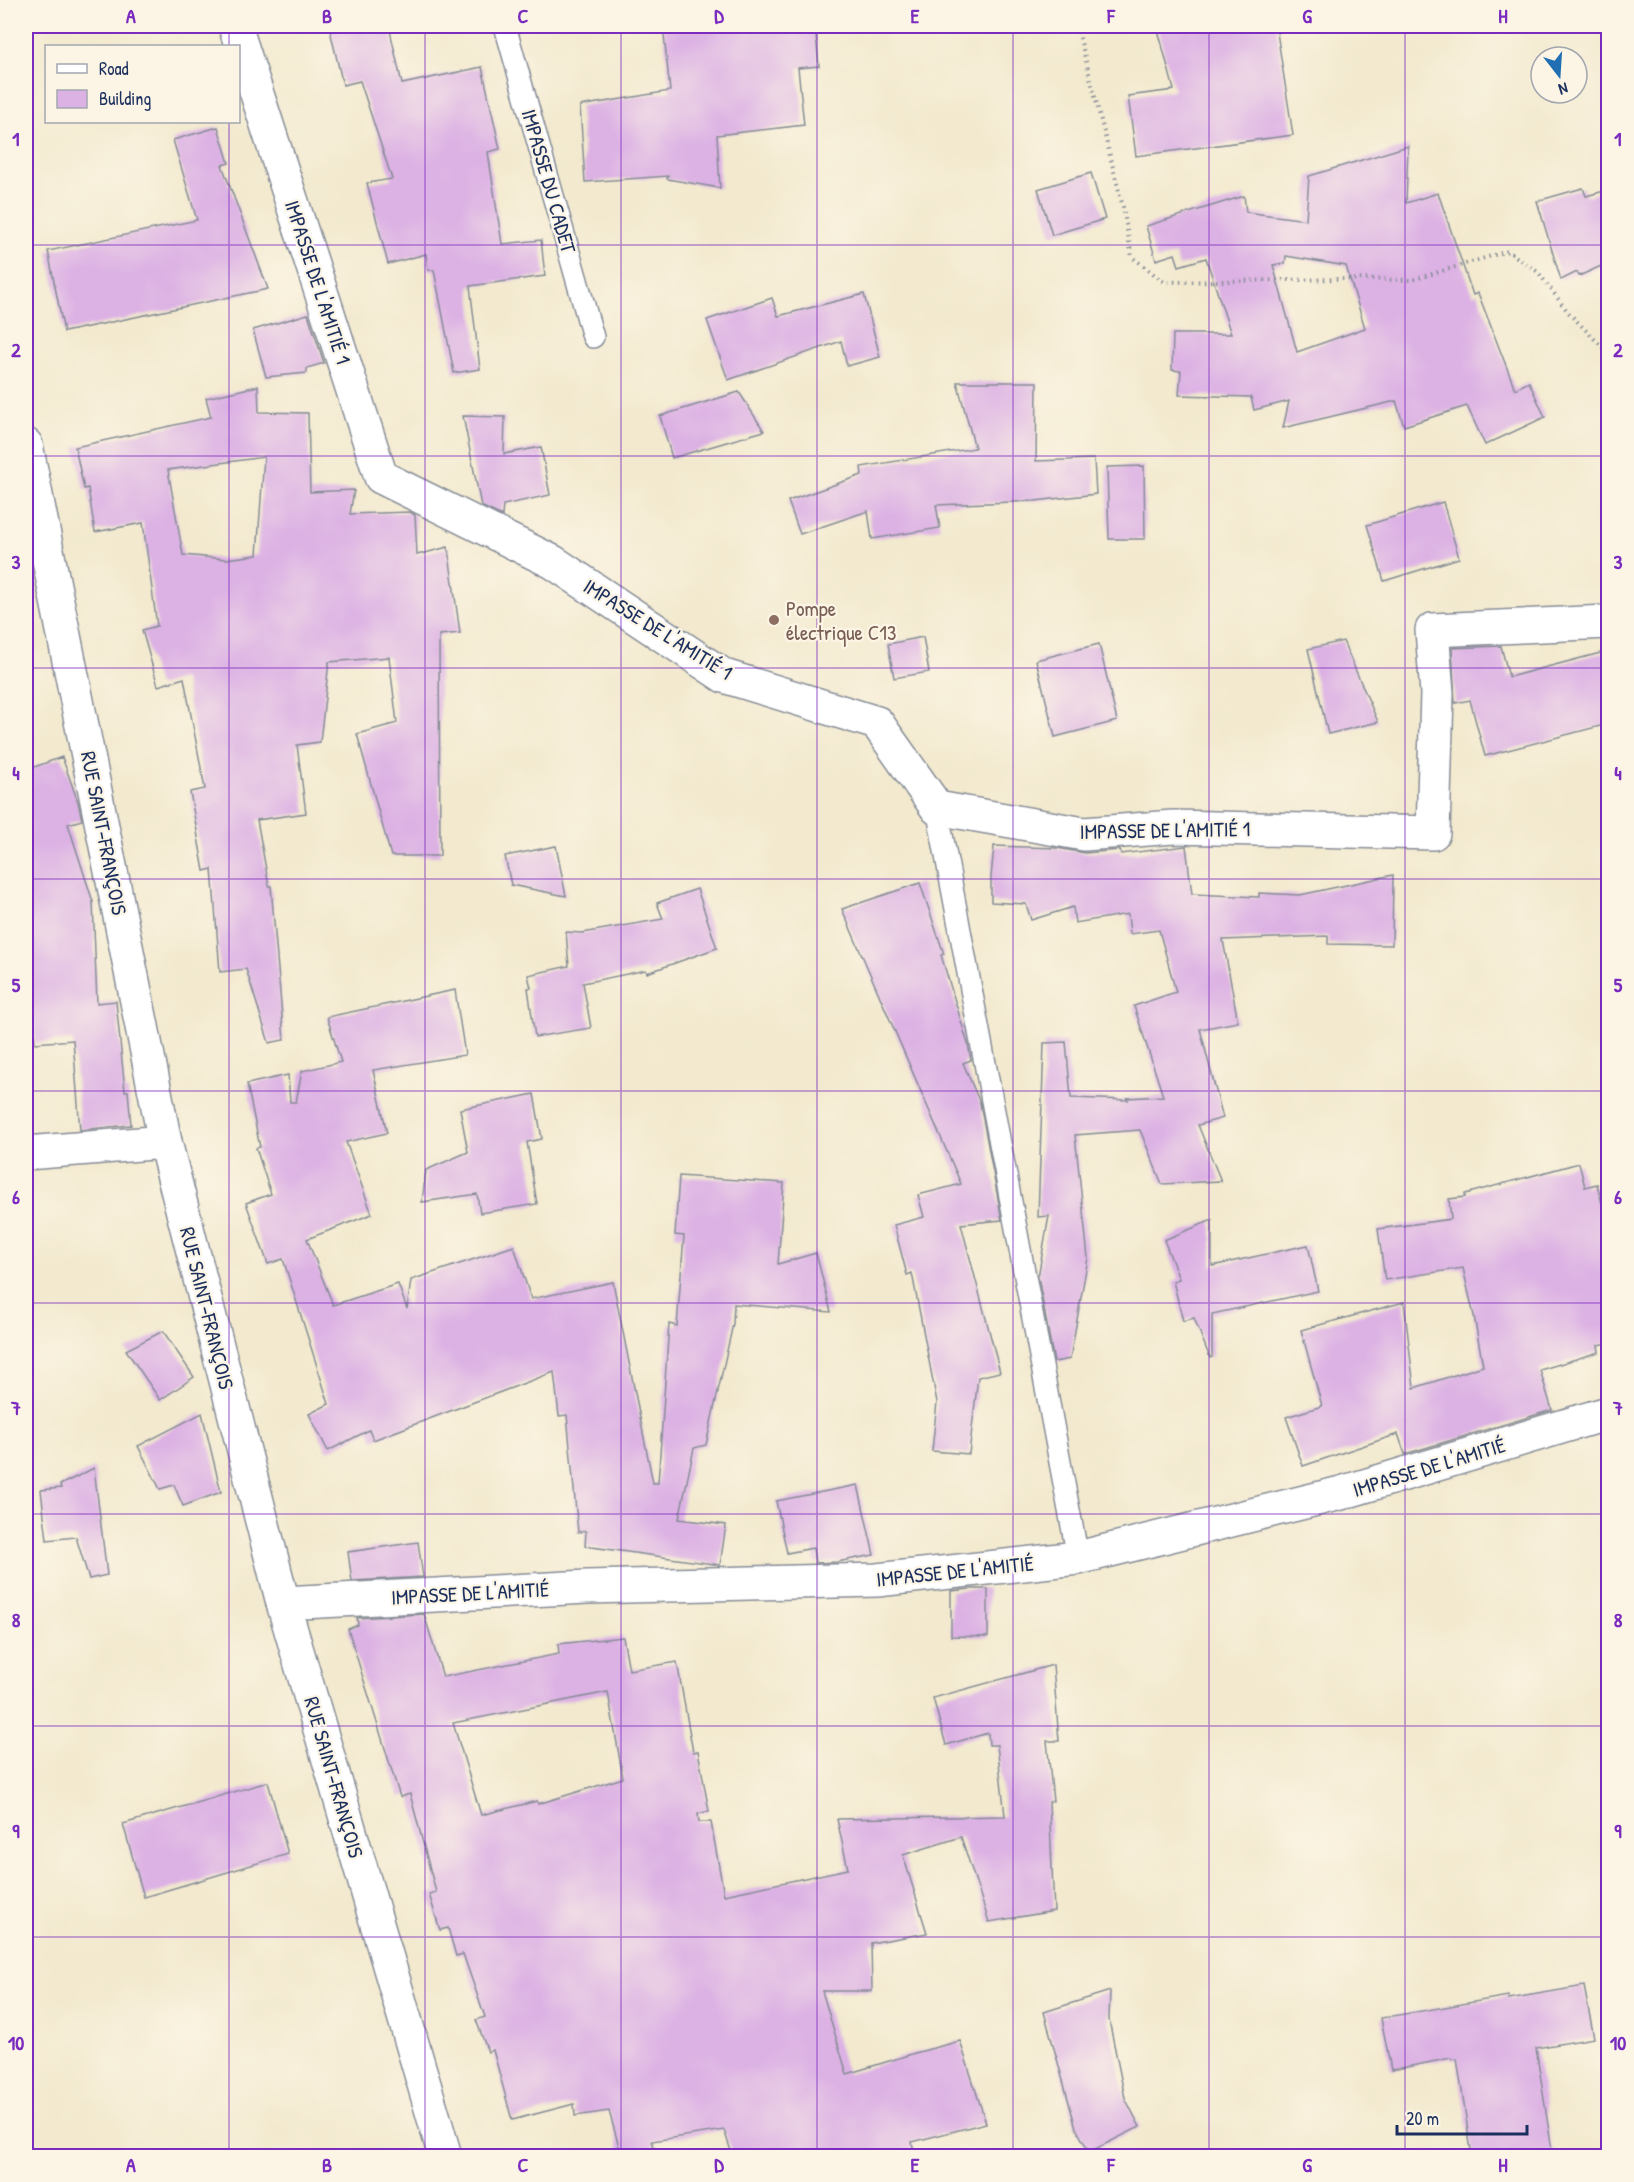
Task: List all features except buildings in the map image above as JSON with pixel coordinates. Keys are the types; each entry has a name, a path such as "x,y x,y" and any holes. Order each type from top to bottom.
{"street":[{"name":"IMPASSE DE L'AMITIÉ 1","path":"235,26 381,477 553,562 724,676 877,723 937,808 1084,834 1173,827 1432,833 1437,693 1432,630 1608,622"},
{"name":"RUE SAINT-FRANÇOIS","path":"26,445 165,1142 283,1603 445,2157"},
{"path":"26,1153 165,1142"},
{"name":"IMPASSE DE L'AMITIÉ","path":"283,1603 587,1587 877,1580 1078,1558 1341,1493 1608,1413"}],"lane":[{"name":"IMPASSE DU CADET","path":"505,26 593,337"},
{"path":"937,808 1078,1558"}],"path":[{"path":"1077,26 1123,207 1132,257 1164,282 1412,280 1508,250 1538,272 1568,312 1608,353"}],"place":[{"name":"Pompe électrique C13","path":"774,620"}]}
